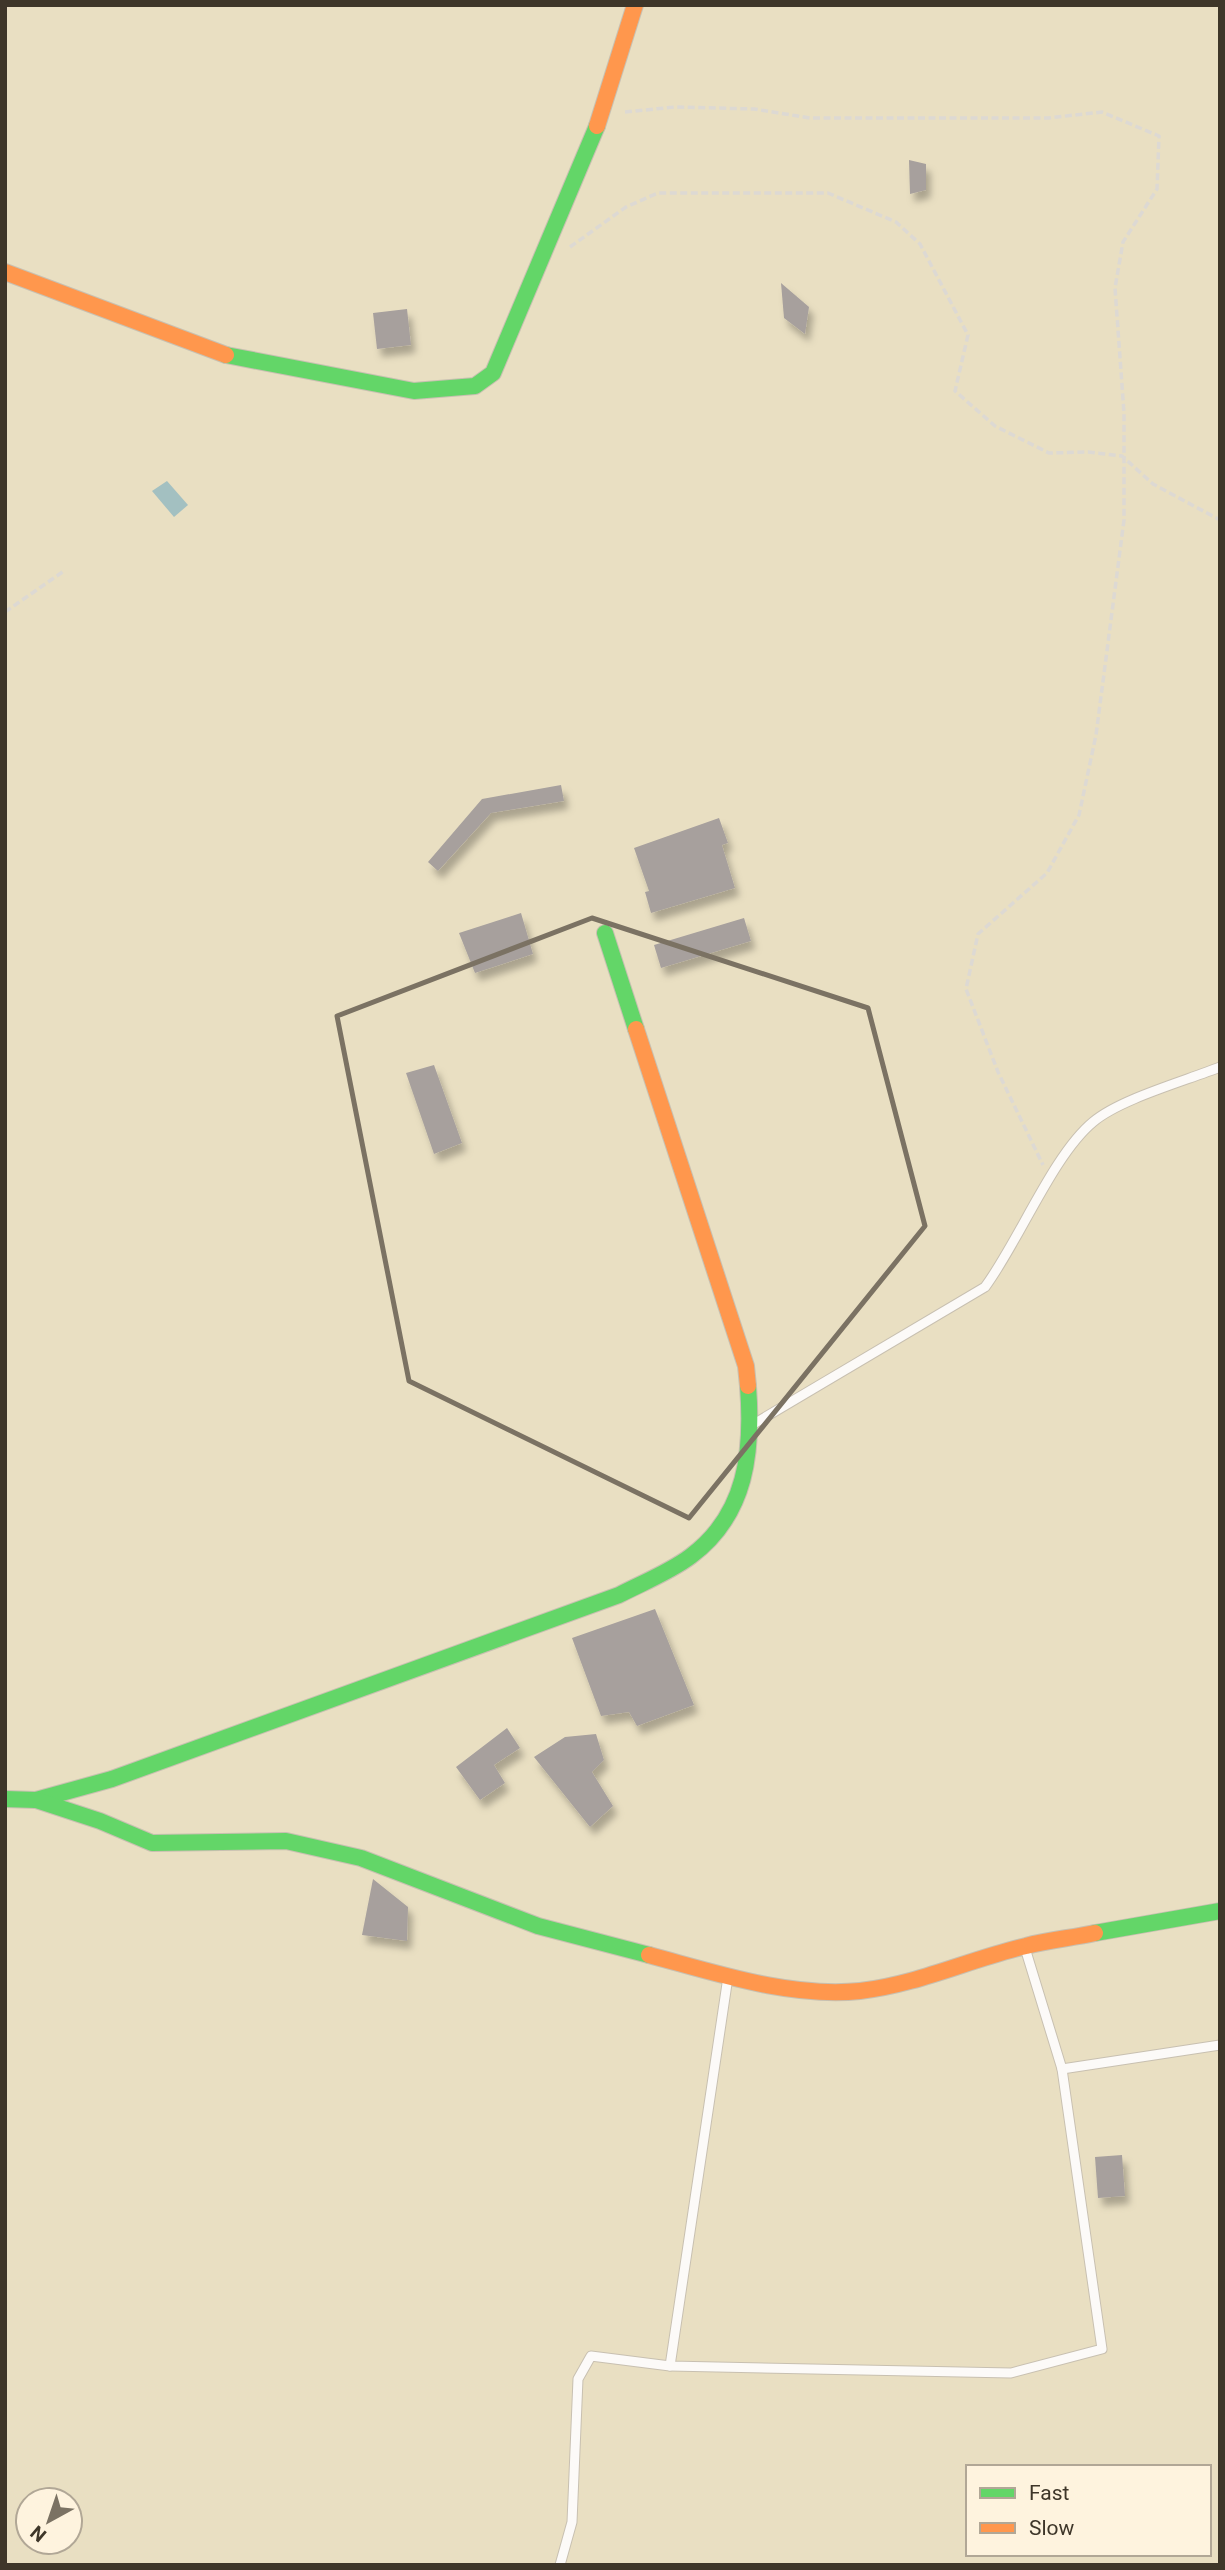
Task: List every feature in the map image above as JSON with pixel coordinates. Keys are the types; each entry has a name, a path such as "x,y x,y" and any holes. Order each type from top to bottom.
{"street":[{"path":"5,272 233,358 414,391 475,386 493,373 602,114 624,34 635,5"},
{"path":"36,1800 112,1779 619,1595 690,1557 711,1538 733,1510 748,1465 751,1425 746,1366 605,933"},
{"path":"5,1799 36,1800 100,1821 152,1843 286,1841 361,1858 538,1926 729,1976 797,1989 857,1991 907,1984 1025,1946 1220,1911"}],"lane":[{"path":"751,1425 985,1286 1002,1263 1071,1147 1093,1122 1113,1110 1220,1067"},
{"path":"560,2565 572,2522 578,2379 591,2356 670,2366 1011,2374 1102,2348 1062,2069 1025,1946"},
{"path":"670,2366 729,1976"},
{"path":"1062,2069 1220,2045"}],"path":[{"path":"602,114 675,107 754,109 810,118 1048,118 1102,112 1159,136 1157,189 1123,242 1115,288 1124,413 1124,520 1096,735 1079,815 1047,873 978,934 965,989 998,1072 1051,1179"},
{"path":"564,251 626,207 658,193 828,193 896,222 920,244 968,335 956,391 995,426 1049,453 1088,452 1122,456 1153,484 1220,520"},
{"path":"5,611 64,571"}],"highlighted area":[{"path":"592,918 868,1008 925,1226 689,1518 409,1381 337,1016"}],"sand":[{"path":"5,5 1220,5 1220,2565 5,2565"}],"water":[{"path":"167,481 188,505 174,517 152,491"}],"building":[{"path":"909,160 926,164 926,190 910,194"},
{"path":"781,283 809,307 805,334 784,318"},
{"path":"407,309 411,345 377,349 373,313"},
{"path":"561,785 564,801 491,813 438,871 428,862 482,799"},
{"path":"719,818 728,843 722,845 735,888 651,913 645,892 649,891 634,848"},
{"path":"521,913 533,954 475,973 459,933"},
{"path":"744,918 751,941 661,968 654,945"},
{"path":"434,1065 462,1143 434,1154 406,1073"},
{"path":"655,1609 694,1705 637,1726 629,1712 601,1716 572,1638"},
{"path":"507,1728 520,1748 494,1765 505,1783 480,1800 456,1767"},
{"path":"596,1734 604,1760 592,1772 613,1806 590,1827 534,1757 565,1737"},
{"path":"373,1879 408,1907 407,1941 362,1935"},
{"path":"1122,2155 1125,2196 1098,2198 1095,2157"}],"traffic: fast":[{"path":"226,355 414,391 475,386 493,373 597,126"},
{"path":"605,933 636,1029"},
{"path":"5,1799 36,1800 112,1779 619,1595 683,1562 710,1539 735,1501 747,1457 748,1386"},
{"path":"36,1800 100,1821 152,1843 286,1841 361,1858 538,1926 649,1955"},
{"path":"1095,1933 1220,1911"}],"traffic: slow":[{"path":"597,126 635,5"},
{"path":"5,272 226,355"},
{"path":"636,1029 746,1366 748,1386"},
{"path":"649,1955 780,1987 807,1991 860,1991 903,1983 1005,1951 1095,1933"}]}
